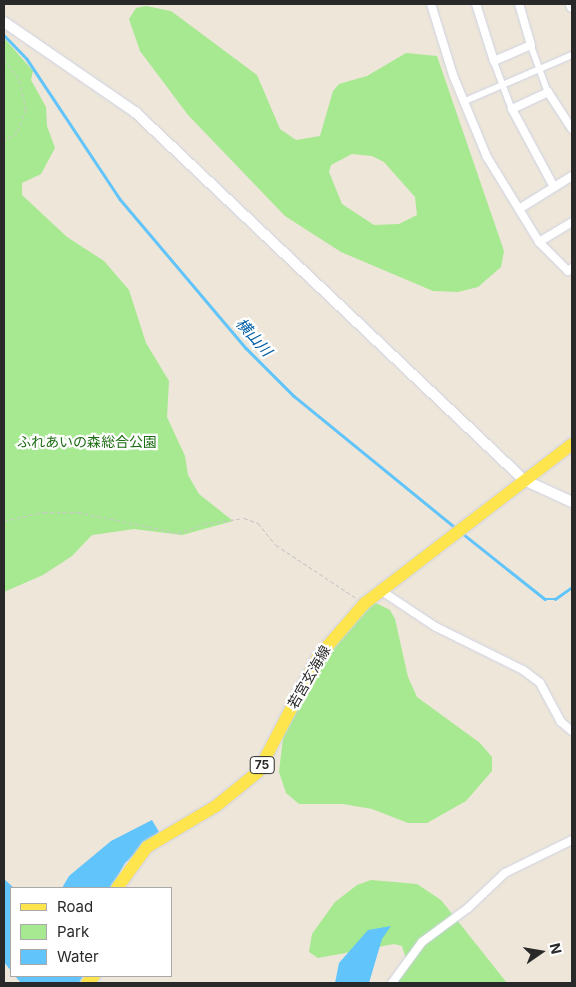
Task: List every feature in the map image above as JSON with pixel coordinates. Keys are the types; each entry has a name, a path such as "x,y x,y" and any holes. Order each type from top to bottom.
{"main road":[{"name":"若宮玄海線","path":"118,887 147,847 222,802 258,772 318,657 365,603 572,444"}],"street":[{"path":"431,4 463,102 487,157 539,242 568,271 572,268"},
{"path":"476,4 494,61 512,108 554,187"},
{"path":"520,4 531,45 548,92 572,129"},
{"path":"4,22 134,112 524,480 572,502"},
{"path":"494,61 531,45"},
{"path":"463,102 572,55"},
{"path":"512,108 548,92"},
{"path":"519,209 572,176"},
{"path":"539,242 572,222"},
{"path":"380,590 436,627 524,670 540,683 561,722 572,731"},
{"path":"392,983 422,942 468,908 505,873 572,840"}],"path":[{"path":"4,59 18,80 26,108 17,132 4,141"},
{"path":"4,522 44,512 78,512 178,533 204,524 244,518 258,524 276,545 365,603"}],"green space":[{"path":"146,6 171,11 257,75 280,129 296,140 320,136 333,91 339,84 367,76 406,53 437,56 504,251 501,267 478,287 458,292 433,291 341,252 285,216 188,115 140,51 129,19 136,8","holes":["352,154 372,156 384,162 415,197 417,215 399,224 374,225 342,204 329,172 331,165"]},
{"name":"ふれあいの森総合公園","path":"4,38 33,71 31,80 46,107 47,126 55,148 41,174 22,183 22,195 67,237 104,261 129,290 146,343 169,381 167,417 185,456 188,475 199,494 233,521 182,535 134,529 92,535 72,556 43,575 4,592"},
{"path":"376,603 390,610 395,619 408,677 417,697 480,743 492,757 492,771 466,801 427,823 408,823 372,809 343,804 299,804 286,793 279,772 284,730 307,683 350,624 368,605"},
{"path":"371,880 417,884 441,900 507,983 392,983 406,959 402,946 394,944 318,958 309,952 312,934 335,902 357,885"}],"water":[{"path":"152,820 159,832 125,863 112,887 63,887 69,876 111,841"},
{"path":"4,879 13,887 10,887 10,970 4,962"},
{"path":"391,926 382,939 369,983 335,983 339,963 368,930"},
{"path":"16,977 82,977 79,983 21,983"}],"waterway":[{"name":"横山川","path":"4,35 27,59 120,199 246,348 294,396 456,528"},
{"name":"横山川","path":"462,533 545,599 555,599 572,587"}]}
